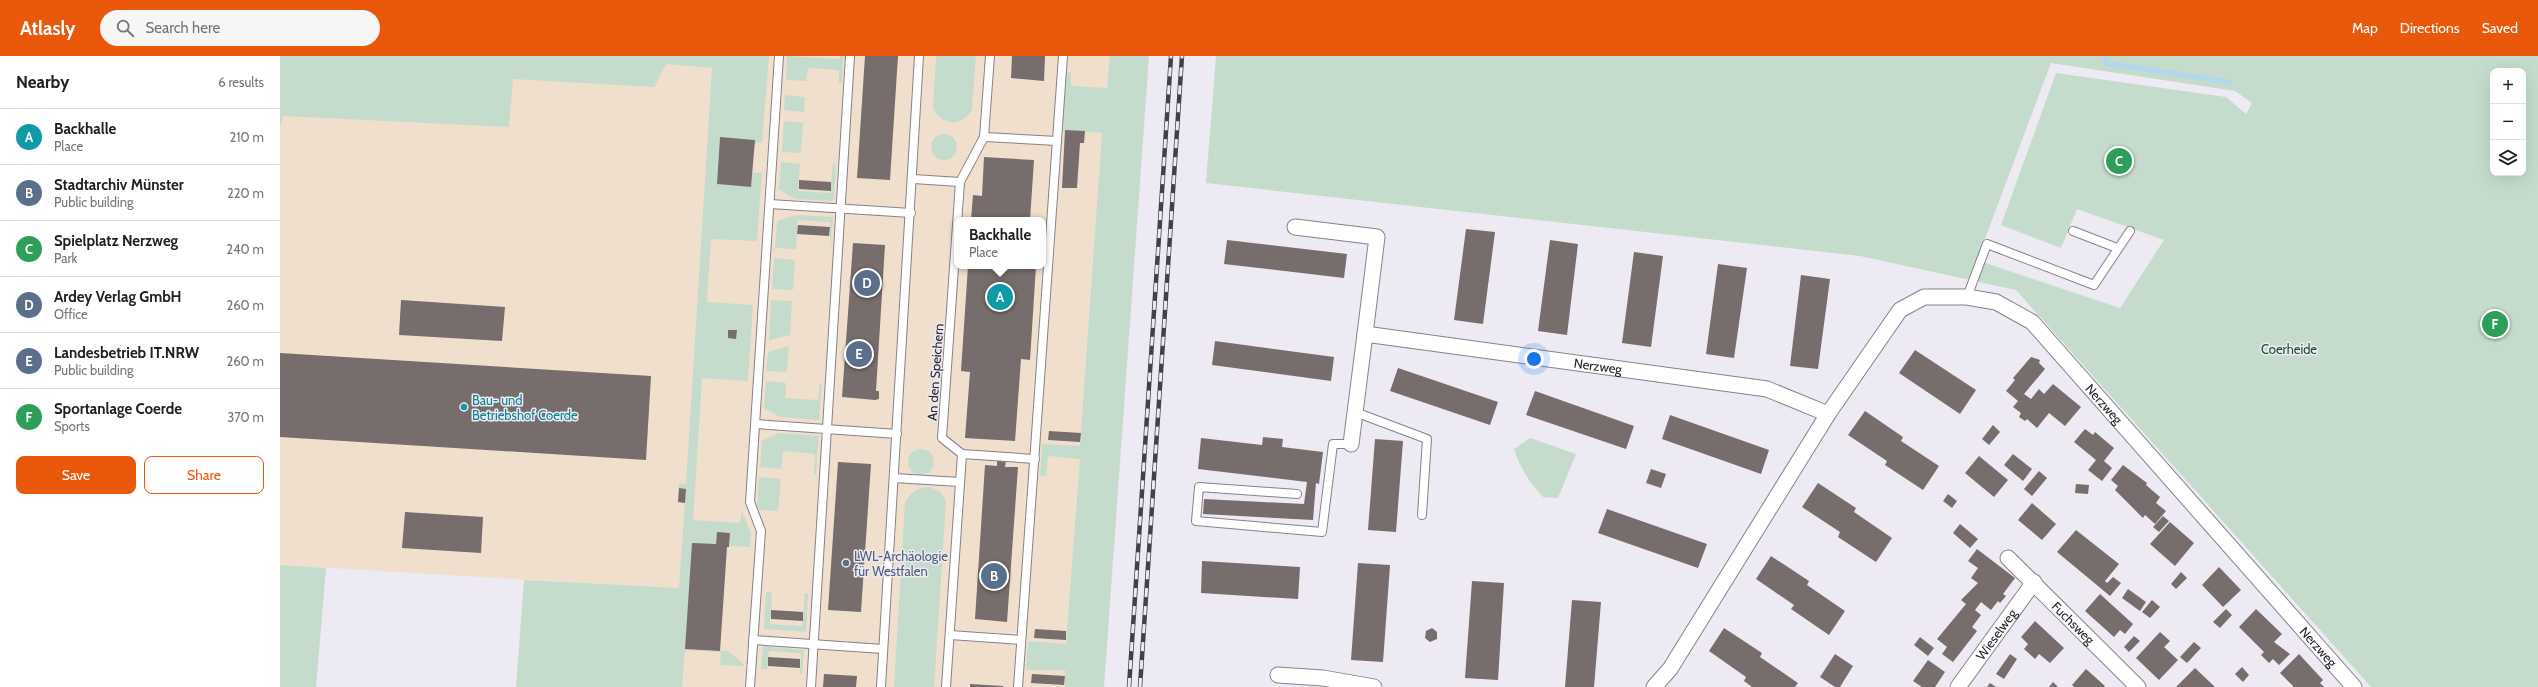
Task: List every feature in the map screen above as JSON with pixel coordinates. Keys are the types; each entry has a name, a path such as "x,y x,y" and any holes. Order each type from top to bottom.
{"street":[{"path":"1295,227 1376,237 1351,444"},
{"name":"Nerzweg","path":"1654,687 1670,669 1828,414 1900,310 1924,297 1967,297 1996,302 2032,322 2354,687"},
{"name":"Nerzweg","path":"1365,334 1767,389 1828,414"},
{"name":"Fuchsweg","path":"2008,558 2034,582 2138,687"},
{"name":"Wieselweg","path":"1958,687 2034,582"},
{"path":"1278,675 1323,678 1374,687"}],"lane":[{"path":"750,687 761,531 750,502 779,56"},
{"path":"811,687 850,56"},
{"path":"881,687 913,178 919,56"},
{"name":"An den Speichern","path":"958,217 960,182 984,137 990,56"},
{"path":"1018,687 1063,56"},
{"path":"984,137 1057,142"},
{"path":"913,178 960,182"},
{"path":"770,204 910,213"},
{"path":"2073,231 2117,248"},
{"path":"1967,297 1987,244 2094,285 2117,248 2130,231"},
{"name":"An den Speichern","path":"954,267 942,438 962,454"},
{"path":"1355,412 1427,439 1422,515"},
{"path":"756,424 897,434"},
{"path":"1297,494 1199,487 1196,520 1322,532 1333,444 1351,444"},
{"path":"946,687 962,454 1034,459"},
{"path":"894,478 960,482"},
{"path":"950,635 1021,640"},
{"path":"753,640 883,649"}],"shaded area":[{"path":"280,56 1129,56 1085,687 673,687 679,589 280,565"}],"green space":[{"path":"280,56 769,56 762,142 754,144 754,140 720,138 717,184 751,187 752,173 762,173 757,241 711,239 707,302 753,305 748,381 702,378 693,520 740,523 742,512 751,533 750,547 730,546 730,533 717,532 716,544 686,649 728,651 744,664 744,666 720,665 721,652 685,650 682,687 516,687 524,580 679,588 686,489 679,488 679,483 686,484 712,68 666,64 654,87 513,79 509,127 283,116 280,127"},
{"path":"787,56 840,59 840,56 843,56 842,83 839,83 839,70 808,68 806,81 786,80"},
{"path":"936,56 976,56 972,110 968,116 957,122 946,121 937,114 933,108"},
{"path":"1110,56 1149,56 1104,687 1065,687 1065,670 1026,670 1028,641 1066,644 1080,459 1048,456 1046,476 1040,476 1042,444 1080,446 1102,133 1062,130 1066,72 1071,72 1071,86 1107,88"},
{"name":"Coerheide","path":"1216,56 2538,56 2538,687 2371,687 2016,290 1860,256 1206,183","holes":["2051,63 2235,91 2252,103 2246,114 2226,97 2056,73 2001,225 2061,248 2077,209 2164,240 2120,308 1977,260"]},
{"path":"785,95 805,97 804,112 784,110"},
{"path":"784,121 803,123 801,153 782,152"},
{"path":"944,134 953,138 957,147 953,156 944,160 935,156 931,147 935,138"},
{"path":"781,162 800,164 798,191 830,193 833,164 836,165 834,199 831,201 795,199 779,189"},
{"path":"796,215 833,217 830,254 830,222 798,220 796,249 775,248 777,221"},
{"path":"774,258 795,260 793,290 772,289"},
{"path":"771,300 792,301 790,335 769,340"},
{"path":"789,346 787,372 766,371 768,352"},
{"path":"766,381 786,383 785,398 818,400 820,383 822,383 819,420 780,417 764,408"},
{"path":"779,433 819,436 816,474 814,474 815,454 783,451 781,469 760,467 762,441"},
{"path":"1530,438 1576,454 1558,498 1543,497 1530,481 1519,463 1514,449"},
{"path":"921,449 930,453 934,462 930,471 921,475 912,471 908,462 912,453"},
{"path":"759,477 781,479 778,511 760,510 757,505"},
{"path":"930,487 940,492 946,501 934,687 894,687 905,503 915,491"},
{"path":"280,565 326,568 316,687 280,687"},
{"path":"766,592 772,593 770,624 802,626 805,593 808,593 806,632 764,629"},
{"path":"763,646 804,650 802,674 800,674 801,653 769,651 767,669 761,669"}],"building":[{"path":"865,56 898,56 890,180 857,178"},
{"path":"1012,56 1045,56 1044,81 1011,78"},
{"path":"1065,130 1085,131 1084,143 1080,143 1077,188 1062,188"},
{"path":"720,137 755,140 751,187 717,184"},
{"path":"984,157 1034,160 1030,217 971,217 973,195 982,196"},
{"path":"799,180 831,182 831,191 799,189"},
{"path":"798,225 830,227 829,236 797,234"},
{"path":"1466,229 1495,232 1483,324 1454,320"},
{"path":"1227,240 1347,254 1344,278 1224,264"},
{"path":"1550,240 1578,244 1567,335 1538,331"},
{"path":"853,243 885,245 876,391 879,391 879,399 875,400 842,397"},
{"path":"1634,252 1663,256 1651,347 1622,343"},
{"path":"1718,264 1747,268 1734,358 1706,354"},
{"path":"968,269 1036,269 1030,360 1021,359 1015,441 965,438 970,372 961,371"},
{"path":"1801,275 1830,279 1818,369 1790,366"},
{"path":"401,300 505,307 502,341 399,335"},
{"path":"728,330 737,330 736,339 728,338"},
{"path":"1215,341 1334,357 1331,381 1212,365"},
{"path":"1915,350 1976,390 1960,414 1899,373"},
{"name":"Bau- und Betriebshof Coerde","path":"280,353 651,376 646,460 280,437"},
{"path":"2031,357 2040,360 2039,363 2045,369 2024,394 2031,399 2039,389 2044,394 2053,384 2081,407 2065,426 2049,413 2037,428 2027,419 2025,421 2019,417 2021,413 2013,407 2018,401 2006,391 2015,380 2013,378"},
{"path":"1398,368 1498,402 1490,425 1390,391"},
{"path":"1535,391 1634,426 1626,449 1526,415"},
{"path":"1865,411 1903,437 1901,441 1939,466 1923,490 1885,465 1887,461 1848,435"},
{"path":"1670,415 1769,450 1761,474 1662,439"},
{"path":"1993,425 2000,432 1989,445 1982,439"},
{"path":"2085,429 2093,435 2095,432 2114,448 2104,461 2112,468 2102,481 2088,470 2096,460 2074,442"},
{"path":"1049,431 1081,433 1080,442 1048,440"},
{"path":"1263,437 1283,439 1282,447 1323,452 1319,484 1316,483 1313,520 1203,514 1204,499 1304,504 1307,482 1198,469 1201,438 1262,445"},
{"path":"1375,439 1403,441 1396,532 1368,530"},
{"path":"2013,454 2032,469 2023,481 2004,465"},
{"path":"1979,456 2008,480 1994,497 1965,473"},
{"path":"997,460 1006,460 1005,467 1018,467 1007,622 975,619 985,465 997,466"},
{"path":"838,462 871,464 861,612 828,610"},
{"path":"2123,465 2147,483 2146,485 2160,497 2156,503 2166,511 2155,524 2145,515 2143,518 2115,490 2118,486 2111,480"},
{"path":"1651,469 1666,474 1661,488 1646,483"},
{"path":"2039,471 2047,478 2032,496 2024,489"},
{"path":"1818,483 1856,508 1854,512 1892,538 1876,562 1838,537 1840,532 1802,507"},
{"path":"2076,484 2089,485 2088,494 2075,493"},
{"path":"679,488 686,489 685,503 678,502"},
{"path":"1948,494 1957,501 1952,508 1943,501"},
{"path":"2032,503 2056,524 2042,540 2018,520"},
{"path":"1607,509 1707,544 1698,568 1598,533"},
{"path":"405,512 483,517 481,553 402,548"},
{"path":"2163,516 2169,521 2159,532 2153,527"},
{"path":"2170,522 2194,543 2175,566 2150,544"},
{"path":"1960,524 1978,539 1970,548 1953,533"},
{"path":"2076,530 2119,564 2105,581 2107,583 2113,577 2121,583 2110,596 2057,552"},
{"path":"717,532 730,533 729,547 727,547 720,651 685,649 692,543 716,544"},
{"path":"1977,549 2015,578 2003,594 2006,596 2000,603 1998,601 1991,610 1981,602 1975,610 1981,615 1972,627 1977,631 1953,662 1942,654 1947,647 1937,639 1966,604 1961,600 1978,583 1971,578 1978,568 1968,561"},
{"path":"1771,556 1809,581 1807,585 1845,611 1829,635 1791,609 1794,605 1756,579"},
{"path":"1202,561 1300,567 1298,599 1201,593"},
{"path":"1358,563 1390,565 1383,662 1351,660"},
{"path":"2219,567 2241,590 2223,607 2202,585"},
{"path":"2181,572 2187,578 2176,589 2171,584"},
{"path":"1472,581 1504,583 1498,680 1465,678"},
{"path":"2128,589 2146,602 2140,611 2122,598"},
{"path":"2100,594 2133,624 2125,634 2120,630 2114,637 2085,611"},
{"path":"1572,600 1601,602 1594,687 1565,687"},
{"path":"2152,600 2160,607 2150,618 2142,612"},
{"path":"2226,609 2232,615 2220,628 2213,622"},
{"path":"2256,609 2282,634 2274,642 2290,654 2279,665 2273,659 2269,663 2261,655 2264,652 2239,627"},
{"path":"771,610 803,612 803,621 771,619"},
{"path":"2035,621 2064,648 2050,663 2039,654 2035,659 2024,649 2028,644 2021,637"},
{"path":"1432,628 1437,632 1437,639 1430,642 1425,638 1426,631"},
{"path":"1724,628 1762,653 1760,657 1798,683 1795,687 1752,687 1744,681 1746,677 1709,651"},
{"path":"1035,629 1066,631 1066,640 1034,638"},
{"path":"2160,632 2170,641 2164,647 2178,660 2159,680 2136,658"},
{"path":"2134,636 2140,641 2129,652 2124,647"},
{"path":"1920,637 1934,648 1928,656 1914,645"},
{"path":"2194,642 2201,648 2187,663 2180,657"},
{"path":"1835,654 1853,666 1840,687 1835,687 1820,677"},
{"path":"2010,654 2017,659 2004,679 1996,674"},
{"path":"2299,654 2323,680 2320,683 2324,687 2294,687 2280,673"},
{"path":"768,657 800,659 800,668 768,666"},
{"path":"1928,660 1945,672 1935,687 1922,687 1913,681"},
{"path":"2242,667 2249,675 2243,682 2235,674"},
{"path":"2195,668 2215,687 2176,687"},
{"path":"2086,669 2105,686 2074,687 2072,685"},
{"path":"824,674 857,676 856,687 823,687"},
{"path":"1032,674 1065,676 1064,685 1031,683"},
{"path":"2053,682 2058,687 2049,687"},
{"path":"1990,683 1996,687 1987,687"},
{"path":"970,684 1003,686 1003,687 970,687"}],"waterway":[{"path":"2107,56 2105,63 2229,82"}],"railway":[{"path":"1129,687 1171,56"},
{"path":"1140,687 1182,56"}],"place":[{"name":"Spielplatz Nerzweg","path":"2119,161"},
{"name":"Ardey Verlag GmbH","path":"867,283"},
{"name":"Backhalle","path":"1000,297"},
{"name":"Sportanlage Coerde","path":"2495,324"},
{"name":"Landesbetrieb IT.NRW","path":"859,354"},
{"name":"Bau- und Betriebshof Coerde","path":"464,407"},
{"name":"LWL-Archäologie für Westfalen","path":"846,563"},
{"name":"Stadtarchiv Münster","path":"994,576"}]}
